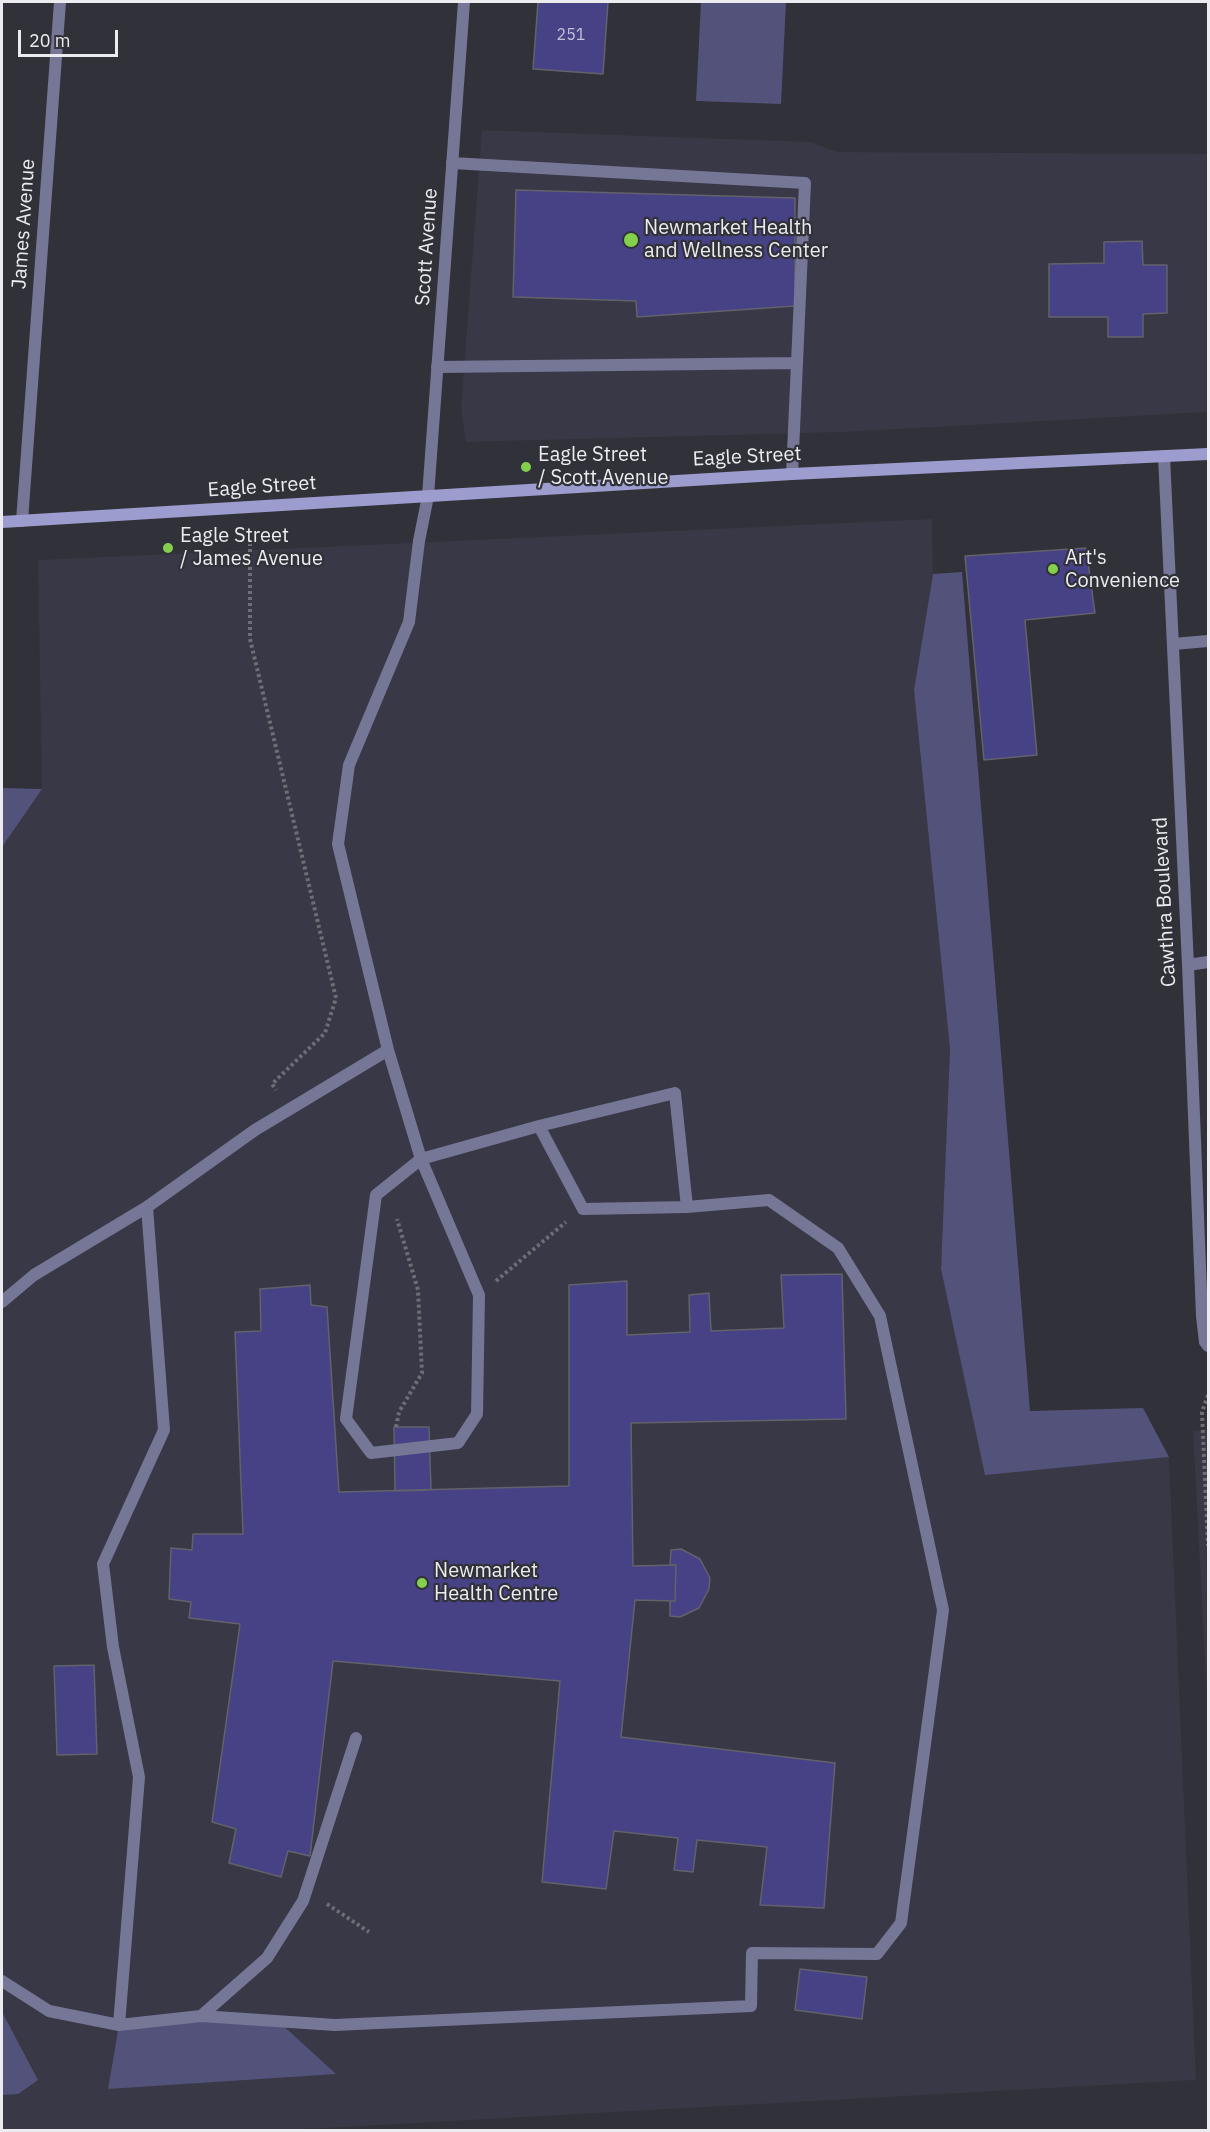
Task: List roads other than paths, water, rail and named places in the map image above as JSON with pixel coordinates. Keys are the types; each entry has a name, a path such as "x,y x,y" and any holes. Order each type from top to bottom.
{"main road":[{"name":"Eagle Street","path":"2,522 792,474 1209,454"}],"street":[{"name":"James Avenue","path":"22,521 60,2"},
{"name":"Scott Avenue","path":"421,1159 376,1195 346,1419 371,1453 458,1443 477,1414 479,1295 421,1159 388,1050 338,844 349,765 409,622 419,541 428,496 464,2"},
{"path":"452,163 805,183 792,474"},
{"path":"437,368 797,363"},
{"name":"Cawthra Boulevard","path":"1164,456 1202,1316 1205,1342 1209,1346"},
{"path":"1173,644 1209,641"},
{"path":"1188,965 1209,962"},
{"path":"2,1302 34,1275 147,1207 255,1130 388,1050"},
{"path":"421,1159 539,1126 675,1093 687,1206"},
{"path":"2,1981 49,2011 119,2025 201,2016 335,2025 751,2006 752,1953 877,1954 901,1923 943,1610 880,1316 838,1248 769,1200 687,1206 583,1209 539,1126"},
{"path":"119,2025 139,1777 113,1647 103,1564 164,1430 147,1207"},
{"path":"201,2016 267,1958 303,1901 356,1738"}],"place":[{"name":"Newmarket Health and Wellness Center","path":"631,240"},
{"name":"Eagle Street / Scott Avenue","path":"526,467"},
{"name":"Eagle Street / James Avenue","path":"168,548"},
{"name":"Art's Convenience","path":"1053,569"},
{"name":"Newmarket Health Centre","path":"422,1583"}]}
